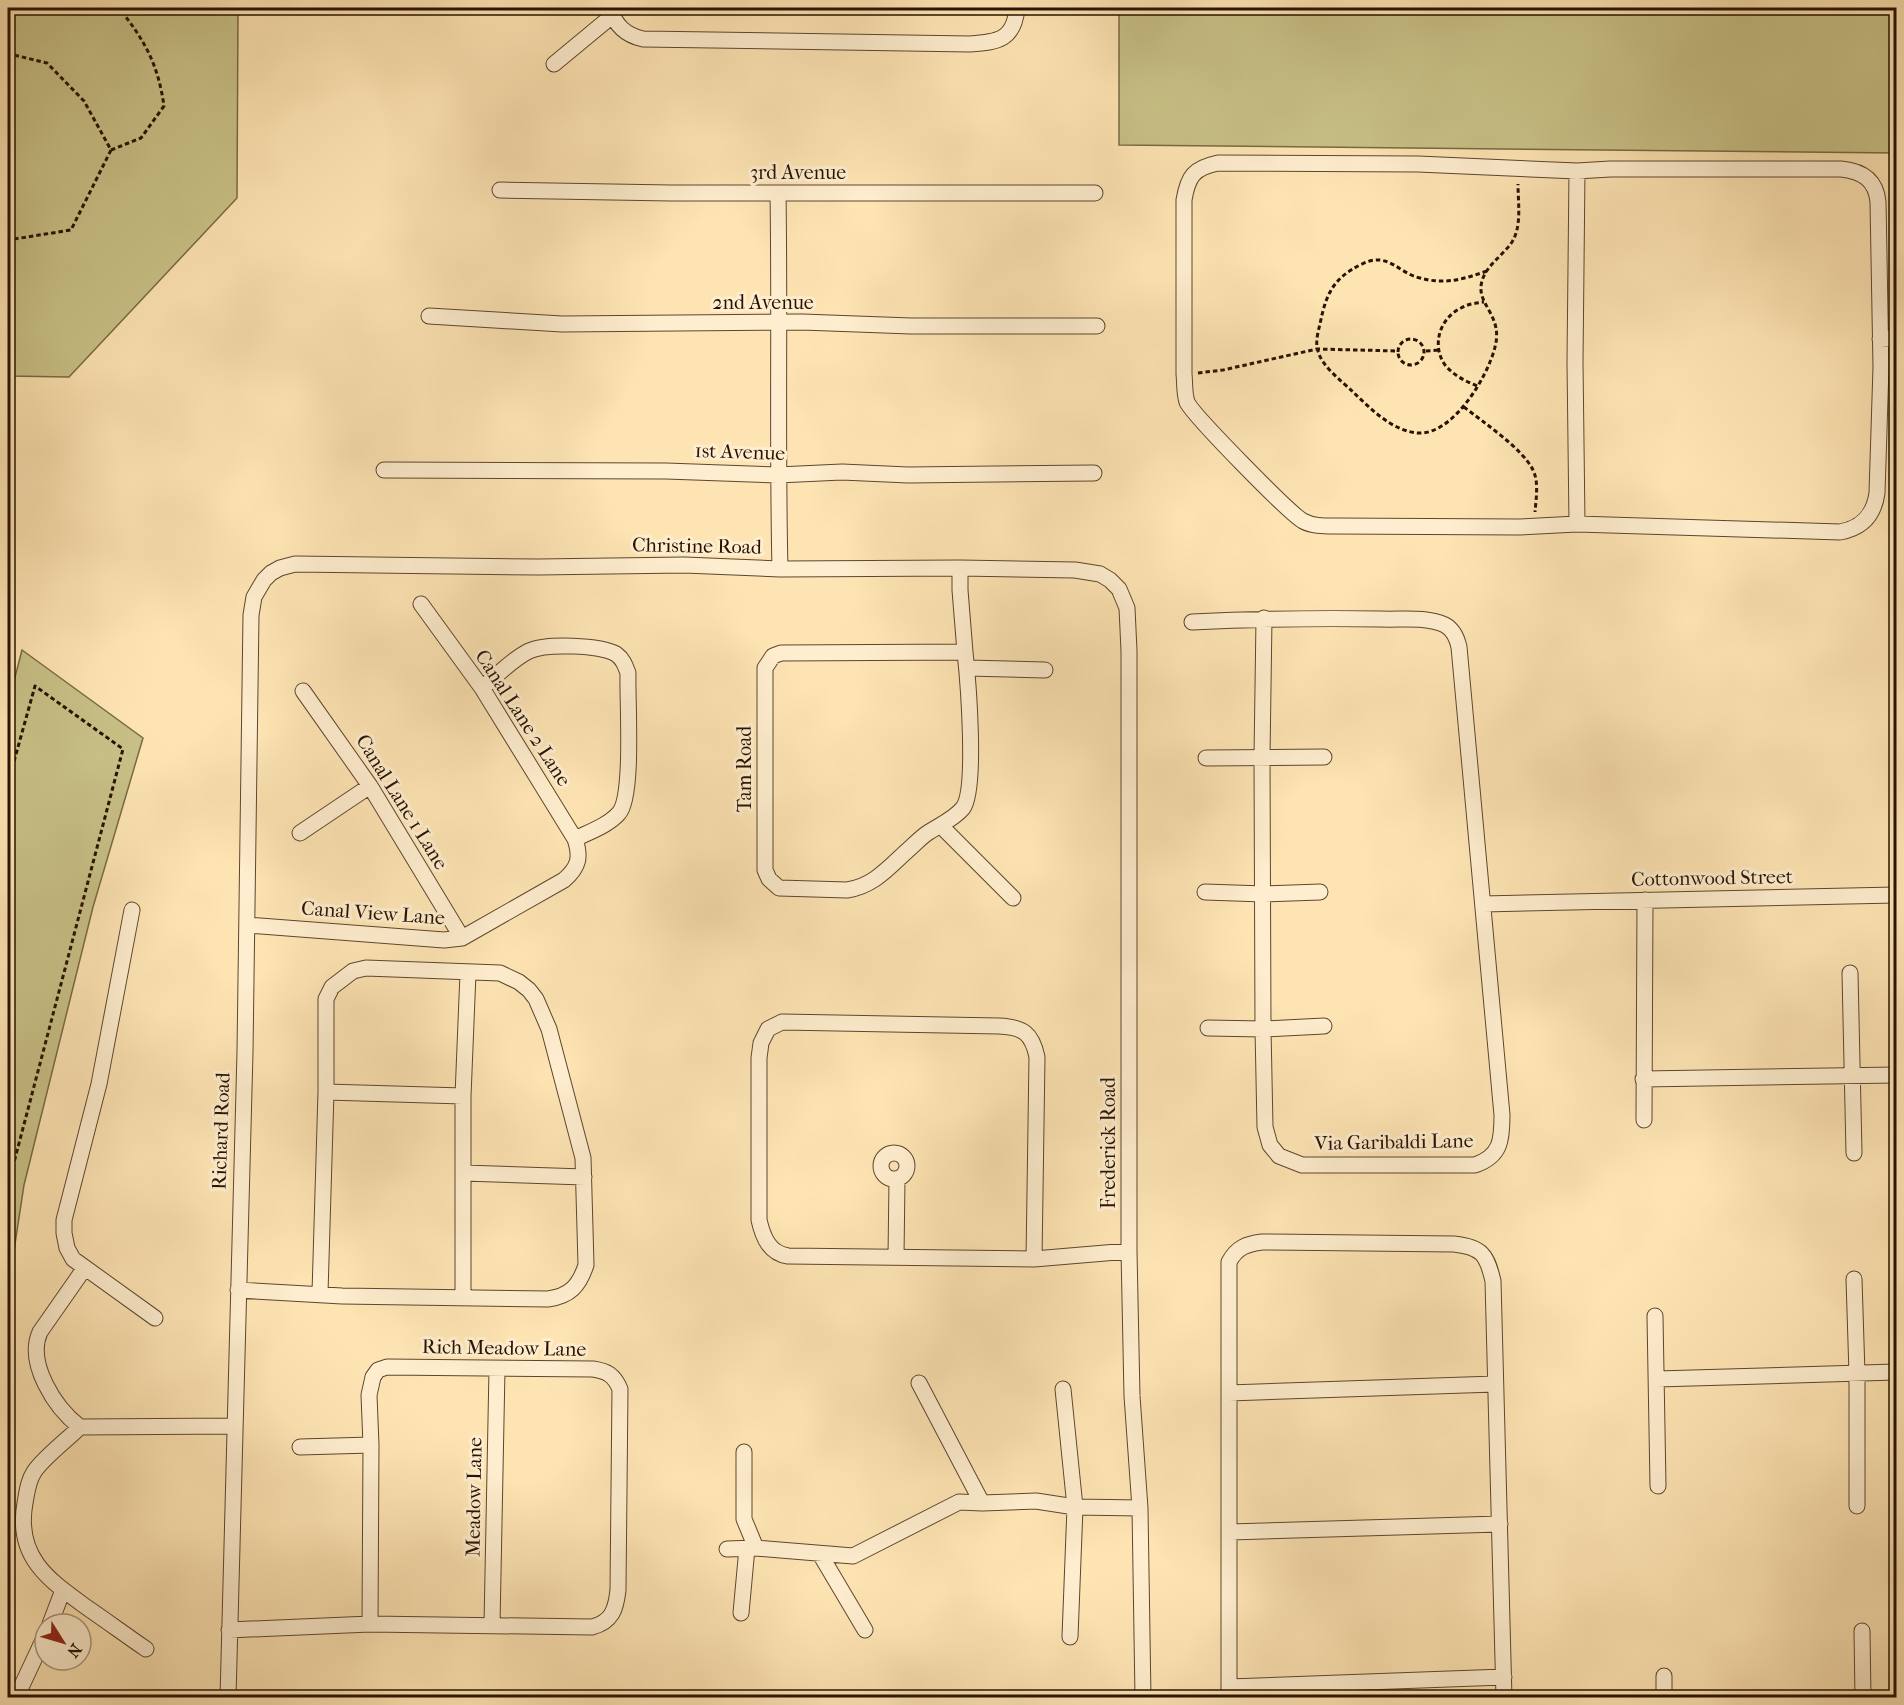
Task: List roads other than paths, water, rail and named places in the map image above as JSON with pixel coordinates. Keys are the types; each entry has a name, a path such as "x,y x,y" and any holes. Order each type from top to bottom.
{"street":[{"path":"554,64 611,12 623,30 643,39 970,44 988,43 1006,36 1012,28 1017,8"},
{"path":"1218,164 1418,164 1577,171 1841,169 1855,170 1874,184 1878,193 1881,339 1889,367 1876,503 1869,516 1858,526 1840,532 1811,532 1577,524 1334,526 1306,523 1290,511 1191,408 1185,393 1184,374 1184,200 1186,187 1191,176 1198,169 1218,164"},
{"path":"1577,171 1575,362 1577,524"},
{"name":"3rd Avenue","path":"500,190 670,194 1095,193"},
{"path":"778,193 780,569"},
{"name":"2nd Avenue","path":"429,316 562,324 780,322 911,326 1097,326"},
{"path":"1881,339 1896,338"},
{"name":"1st Avenue","path":"384,470 655,471 778,475 842,472 908,475 1094,473"},
{"name":"Christine Road","path":"271,573 280,568 305,564 538,567 684,565 780,569 960,568 1091,572 1110,580 1119,589"},
{"name":"Tam Road","path":"960,568 967,668 969,734 969,795 964,807 927,834 875,880 858,888 847,890 776,886 765,870 765,668 773,657 781,653 965,652"},
{"name":"Richard Road","path":"228,1698 247,925 251,615 259,587 271,573"},
{"name":"Frederick Road","path":"1119,589 1127,608 1129,651 1129,1251 1132,1396 1140,1508 1143,1698"},
{"name":"Canal Lane 2 Lane","path":"421,604 482,688 575,839 579,861"},
{"name":"Via Garibaldi Lane","path":"1192,622 1264,618 1423,620 1448,626 1454,632 1459,647 1464,686 1502,1115 1500,1143 1497,1151 1485,1162 1475,1165 1302,1165 1284,1159 1270,1145 1267,1137 1263,1029 1264,618"},
{"path":"482,688 520,657 541,646 607,650 621,658 625,664 628,673 627,785 624,806 614,818 575,839"},
{"path":"967,668 1045,670"},
{"name":"Canal Lane 1 Lane","path":"303,691 370,786 462,938"},
{"path":"1206,758 1324,757"},
{"path":"300,833 370,786"},
{"path":"941,826 1012,898"},
{"name":"Canal View Lane","path":"247,925 444,940 462,938 564,880 572,873 579,861"},
{"path":"1205,892 1264,894 1320,892"},
{"name":"Cottonwood Street","path":"1483,904 1896,895"},
{"path":"1644,1120 1645,900"},
{"path":"132,910 99,1084 64,1220 64,1233 67,1248 73,1259 155,1318"},
{"path":"238,1290 463,1299 548,1299 561,1297 573,1289 582,1277 586,1265 584,1177 580,1140 549,1029 536,999 519,982 500,973 358,969 332,987 326,999 325,1010 326,1092 320,1293"},
{"path":"463,1299 463,1096 468,973"},
{"path":"1850,973 1854,1153"},
{"path":"1034,1259 1037,1057 1035,1046 1028,1035 1013,1027 782,1022 774,1025 764,1034 759,1058 759,1220 766,1243 774,1250 788,1256 1034,1259 1129,1251"},
{"path":"1208,1028 1263,1029 1324,1026"},
{"path":"1643,1079 1896,1075"},
{"path":"326,1092 463,1096"},
{"path":"464,1173 584,1177"},
{"path":"896,1257 897,1179"},
{"path":"1504,1677 1229,1692 1229,1262 1233,1254 1241,1247 1262,1242 1454,1245 1469,1246 1485,1257 1493,1281 1495,1384 1500,1524 1504,1677 1504,1698"},
{"path":"80,1427 61,1409 47,1387 35,1352 35,1343 39,1332 84,1269"},
{"path":"1854,1279 1857,1506"},
{"path":"1655,1316 1658,1486"},
{"name":"Rich Meadow Lane","path":"230,1630 370,1624 592,1627 600,1625 613,1614 618,1590 620,1389 610,1374 593,1370 382,1368 373,1377 369,1395 370,1624"},
{"name":"Meadow Lane","path":"492,1625 497,1370"},
{"path":"1657,1379 1896,1372"},
{"path":"919,1383 982,1503"},
{"path":"1229,1393 1495,1384"},
{"path":"1063,1389 1075,1507 1070,1637"},
{"path":"146,1649 50,1581 30,1551 24,1537 22,1525 27,1488 40,1463 80,1427 235,1426"},
{"path":"300,1447 371,1445"},
{"path":"741,1613 752,1548 744,1518 744,1452"},
{"path":"727,1549 752,1548 853,1556 959,1502 1036,1502 1075,1507 1140,1508"},
{"path":"1230,1532 1500,1524"},
{"path":"820,1554 865,1630"},
{"path":"55,1612 63,1590"},
{"path":"1862,1631 1863,1698"},
{"path":"16,1698 33,1662"},
{"path":"1664,1676 1664,1698"}]}
